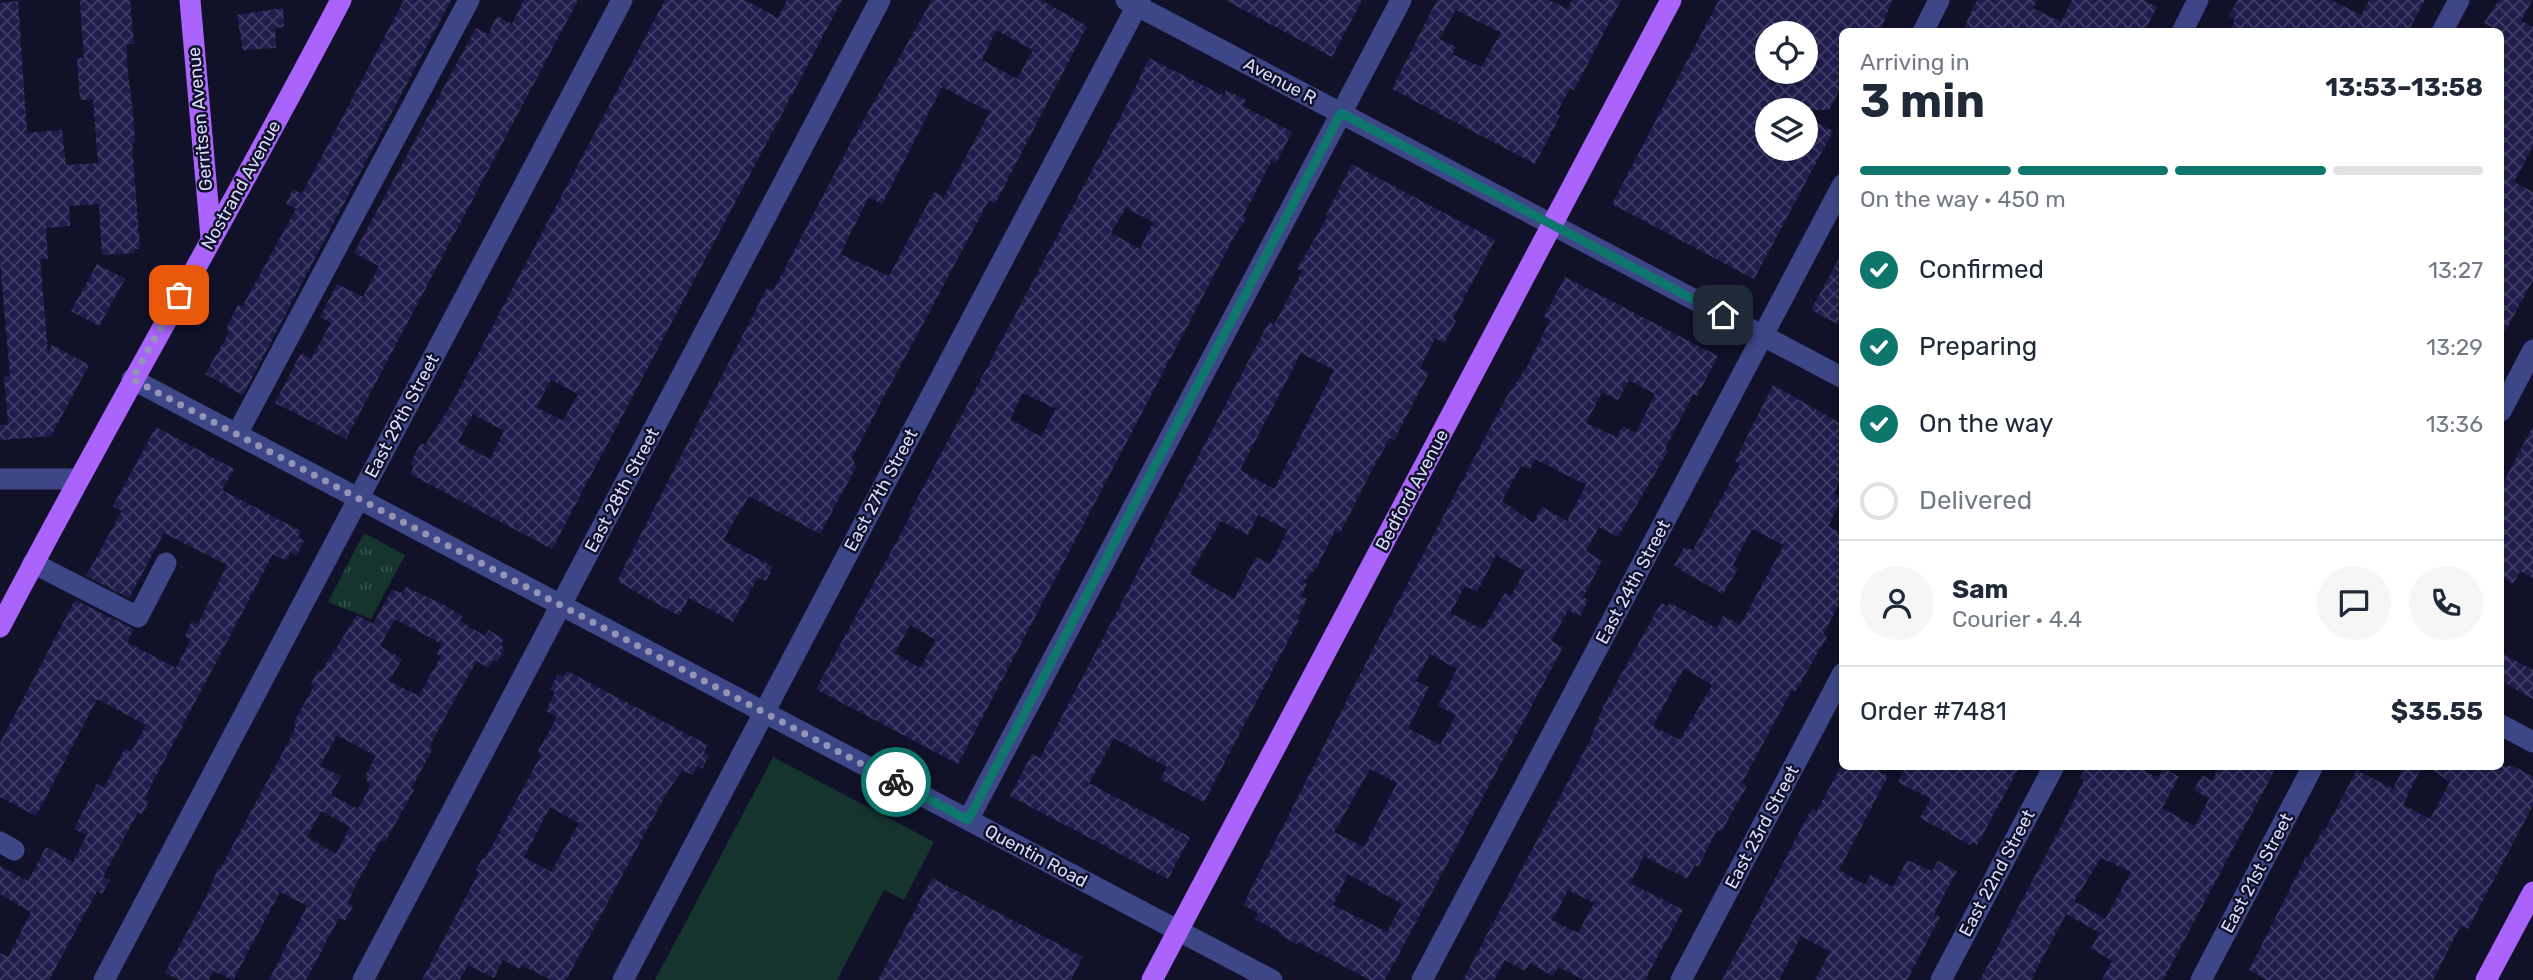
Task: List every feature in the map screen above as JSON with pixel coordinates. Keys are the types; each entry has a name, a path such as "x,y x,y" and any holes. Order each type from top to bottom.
{"main road":[{"name":"Gerritsen Avenue","path":"190,0 211,238"},
{"name":"Nostrand Avenue","path":"0,627 77,479 341,0"},
{"name":"Bedford Avenue","path":"1152,980 1671,0"},
{"path":"2486,980 2533,892"}],"street":[{"path":"237,434 469,0"},
{"name":"East 29th Street","path":"104,980 622,0"},
{"name":"East 28th Street","path":"363,980 880,0"},
{"path":"968,820 1401,0"},
{"path":"1925,28 1940,0"},
{"path":"2184,28 2198,0"},
{"path":"2444,28 2459,0"},
{"name":"Avenue R","path":"1134,2 1839,376"},
{"name":"East 27th Street","path":"623,980 1134,2"},
{"name":"East 24th Street","path":"1422,980 1839,192"},
{"path":"2504,405 2533,350"},
{"name":"Quentin Road","path":"132,379 1272,980"},
{"path":"0,479 77,479"},
{"path":"33,563 138,617 166,563"},
{"name":"East 23rd Street","path":"1681,980 1839,681"},
{"path":"2504,727 2533,742"},
{"name":"East 22nd Street","path":"1941,980 2052,770"},
{"name":"East 21st Street","path":"2201,980 2312,770"}],"green space":[{"path":"364,533 405,555 371,619 328,602"},
{"path":"773,757 934,842 904,900 884,890 837,980 655,980"}],"building":[{"path":"80,0 130,0 134,44 127,44 127,65 133,112 135,143 132,143 140,249 134,249 134,253 102,255 99,204 69,206 70,226 46,228 48,259 40,259 48,353 52,345 89,365 51,436 0,440 0,425 8,425 4,376 10,376 0,262 0,3 18,1 27,133 62,130 66,165 98,163 93,99 80,100 77,58 84,58"},
{"path":"404,0 451,0 243,395 205,374 230,331 226,329 238,305 242,307 296,209 286,203 293,189 302,194"},
{"path":"524,0 578,0 346,439 275,403 301,353 311,359 331,323 320,317 337,284 363,297 379,266 354,253 476,28 488,34 497,16 512,24"},
{"path":"665,0 745,0 778,18 787,0 842,0 552,549 410,474 414,466 410,464 421,443 425,445 451,405","holes":["551,380 578,394 563,421 536,407","473,414 504,431 490,459 458,442"]},
{"path":"932,0 1041,0 1087,26 995,204 989,200 878,408 852,458 856,467 820,534 749,496 723,540 773,567 766,581 758,577 733,622 689,598 679,616 617,581 767,288 773,291 854,137","holes":["996,30 1033,50 1017,79 982,60","942,87 990,112 944,197 934,192 889,276 840,254 869,197 882,204"]},
{"path":"1225,0 1362,0 1332,57"},
{"path":"1437,0 1549,0 1567,9 1572,0 1621,0 1574,90 1570,88 1556,114 1560,116 1535,164 1392,89","holes":["1456,10 1501,33 1481,67 1452,54 1456,47 1439,39"]},
{"path":"1719,0 1892,0 1882,28 1839,28 1839,91 1829,110 1818,110 1818,98 1755,98 1755,161 1817,161 1754,279 1612,204"},
{"path":"1977,0 2038,0 2033,8 2061,22 2072,0 2144,0 2157,7 2146,28 1964,28"},
{"path":"2238,0 2331,0 2361,15 2369,0 2425,0 2410,28 2231,28 2235,20 2229,16"},
{"path":"2499,0 2532,0 2521,21 2533,27 2533,146 2514,182 2533,192 2533,280 2504,333 2504,28 2493,28 2484,23"},
{"path":"283,8 284,27 275,28 276,48 243,50 237,15"},
{"path":"1149,58 1224,96 1226,90 1246,100 1243,106 1292,132 1276,163 1272,160 1243,216 1247,218 1236,233 958,764 816,689 911,515 909,514 1130,99","holes":["1126,208 1153,222 1140,249 1111,233","1023,393 1056,409 1041,437 1010,419","910,625 936,640 920,668 895,653"]},
{"path":"1818,123 1833,131 1818,159"},
{"path":"1352,164 1495,240 1453,319 1456,321 1444,343 1435,338 1420,368 1429,373 1394,440 1390,438 1340,533 1335,531 1317,567 1303,582 1307,584 1301,596 1307,599 1297,619 1299,620 1204,802 1160,779 1167,767 1114,738 1089,783 1190,837 1168,879 1010,796 1032,754 1040,758 1269,322 1274,325 1293,289 1302,271 1297,269 1328,216 1326,215","holes":["1301,353 1334,370 1274,489 1240,470","1258,515 1288,530 1270,564 1256,557 1234,599 1190,574 1221,521 1248,535"]},
{"path":"1839,258 1839,325 1811,310"},
{"path":"97,264 125,279 99,326 71,311"},
{"path":"1565,277 1718,356 1697,396 1693,394 1665,449 1668,451 1618,537 1599,527 1586,551 1602,561 1583,597 1588,600 1580,616 1568,610 1551,641 1563,647 1385,980 1370,980 1280,935 1281,933 1255,919 1258,913 1243,905 1373,649 1506,398 1528,365 1550,320 1544,317","holes":["1629,380 1655,394 1636,433 1623,426 1617,437 1586,423 1602,392 1618,400","1535,459 1586,485 1567,521 1542,507 1533,523 1502,501 1521,466 1530,469","1496,555 1525,571 1511,596 1505,593 1483,629 1450,613 1465,586 1477,592","1430,654 1457,669 1438,706 1456,715 1440,745 1408,728 1429,687 1416,681","1370,769 1397,783 1364,847 1334,832","1348,874 1402,904 1387,932 1333,905"]},
{"path":"1773,385 1839,423 1839,483 1834,493 1839,496 1839,504 1828,526 1839,532 1839,604 1823,634 1827,637 1795,692 1792,690 1742,783 1747,786 1721,832 1717,830 1698,867 1695,865 1687,879 1644,856 1630,883 1683,910 1645,980 1584,980 1558,967 1553,976 1530,963 1525,971 1505,960 1494,980 1463,980 1590,740 1603,707 1661,603 1668,606 1670,603 1717,628 1723,616 1740,625 1784,545 1752,529 1733,565 1738,568 1723,594 1674,566 1684,547 1693,550 1740,464 1735,461","holes":["1684,668 1712,685 1680,740 1653,726","1568,890 1594,903 1578,933 1552,920"]},
{"path":"2533,426 2533,578 2520,571 2513,584 2504,579 2504,481"},
{"path":"156,427 234,469 222,490 301,531 298,537 304,541 296,556 290,552 286,561 273,554 144,799 149,801 142,814 138,812 103,877 110,880 102,894 97,891 49,980 0,980 0,953 8,957 31,912 0,894 0,866 28,881 46,847 73,862 87,835 74,829 97,784 104,788 125,748 131,752 146,725 97,699 36,816 0,797 0,743 75,600 134,629 127,642 176,668 191,639 185,636 192,621 198,624 227,565 164,533 129,598 86,576 122,511 113,506"},
{"path":"406,587 446,606 462,616 460,621 485,636 488,630 504,639 500,645 505,648 497,662 493,660 488,668 477,661 457,695 429,747 433,748 411,789 414,790 385,842 381,840 355,886 348,903 353,906 345,921 339,918 306,980 269,980 307,906 280,892 233,980 214,971 209,980 179,980 165,973 207,895 218,868 220,869 290,739 296,726 293,724 314,686 311,684 318,670 321,672 357,615 373,624 392,590 403,593","holes":["395,619 442,644 437,654 441,656 419,696 389,681 402,659 380,646","337,735 376,756 365,776 370,787 358,809 331,795 341,776 320,766","321,811 350,827 336,854 307,837"]},
{"path":"2504,655 2533,670 2533,699 2504,683"},
{"path":"567,671 708,745 704,752 709,755 702,769 697,766 693,775 682,770 665,796 566,980 551,980 522,965 520,969 503,960 494,978 468,965 460,980 422,980 479,872 476,870 483,857 485,859 541,755 537,753 557,717 546,711 555,692 550,689 558,674 564,677","holes":["550,807 579,823 551,872 524,857"]},
{"path":"2504,766 2513,766 2533,777 2533,805 2468,929 2461,925 2433,980 2267,980 2249,970 2306,857 2308,858 2323,829 2325,830 2357,770 2393,789 2402,770 2420,770 2403,805 2430,819 2450,782 2432,770 2504,770"},
{"path":"1839,770 1877,770 1888,776 1839,870 1865,885 1870,875 1893,887 1907,860 1932,871 1938,861 1957,871 1934,914 1940,917 1907,980 1815,980 1830,952 1801,936 1779,980 1722,980 1812,808 1817,811"},
{"path":"1904,770 2018,770 1977,845 1972,842 1970,845 1920,818 1931,799 1898,782"},
{"path":"2085,770 2143,770 2158,778 2163,770 2167,770 2179,777 2162,808 2195,826 2209,799 2194,790 2202,775 2212,781 2217,770 2275,770 2163,980 2102,980 2112,961 2091,948 2100,933 2066,914 2031,980 1980,980 2064,821 2084,780 2080,778","holes":["2101,858 2131,872 2105,919 2074,901"]},
{"path":"932,878 1083,957 1071,980 878,980"}],"way so far":[{"path":"179,295 132,379 896,782"}],"route":[{"path":"896,782 968,820 1341,113 1723,315"}]}
